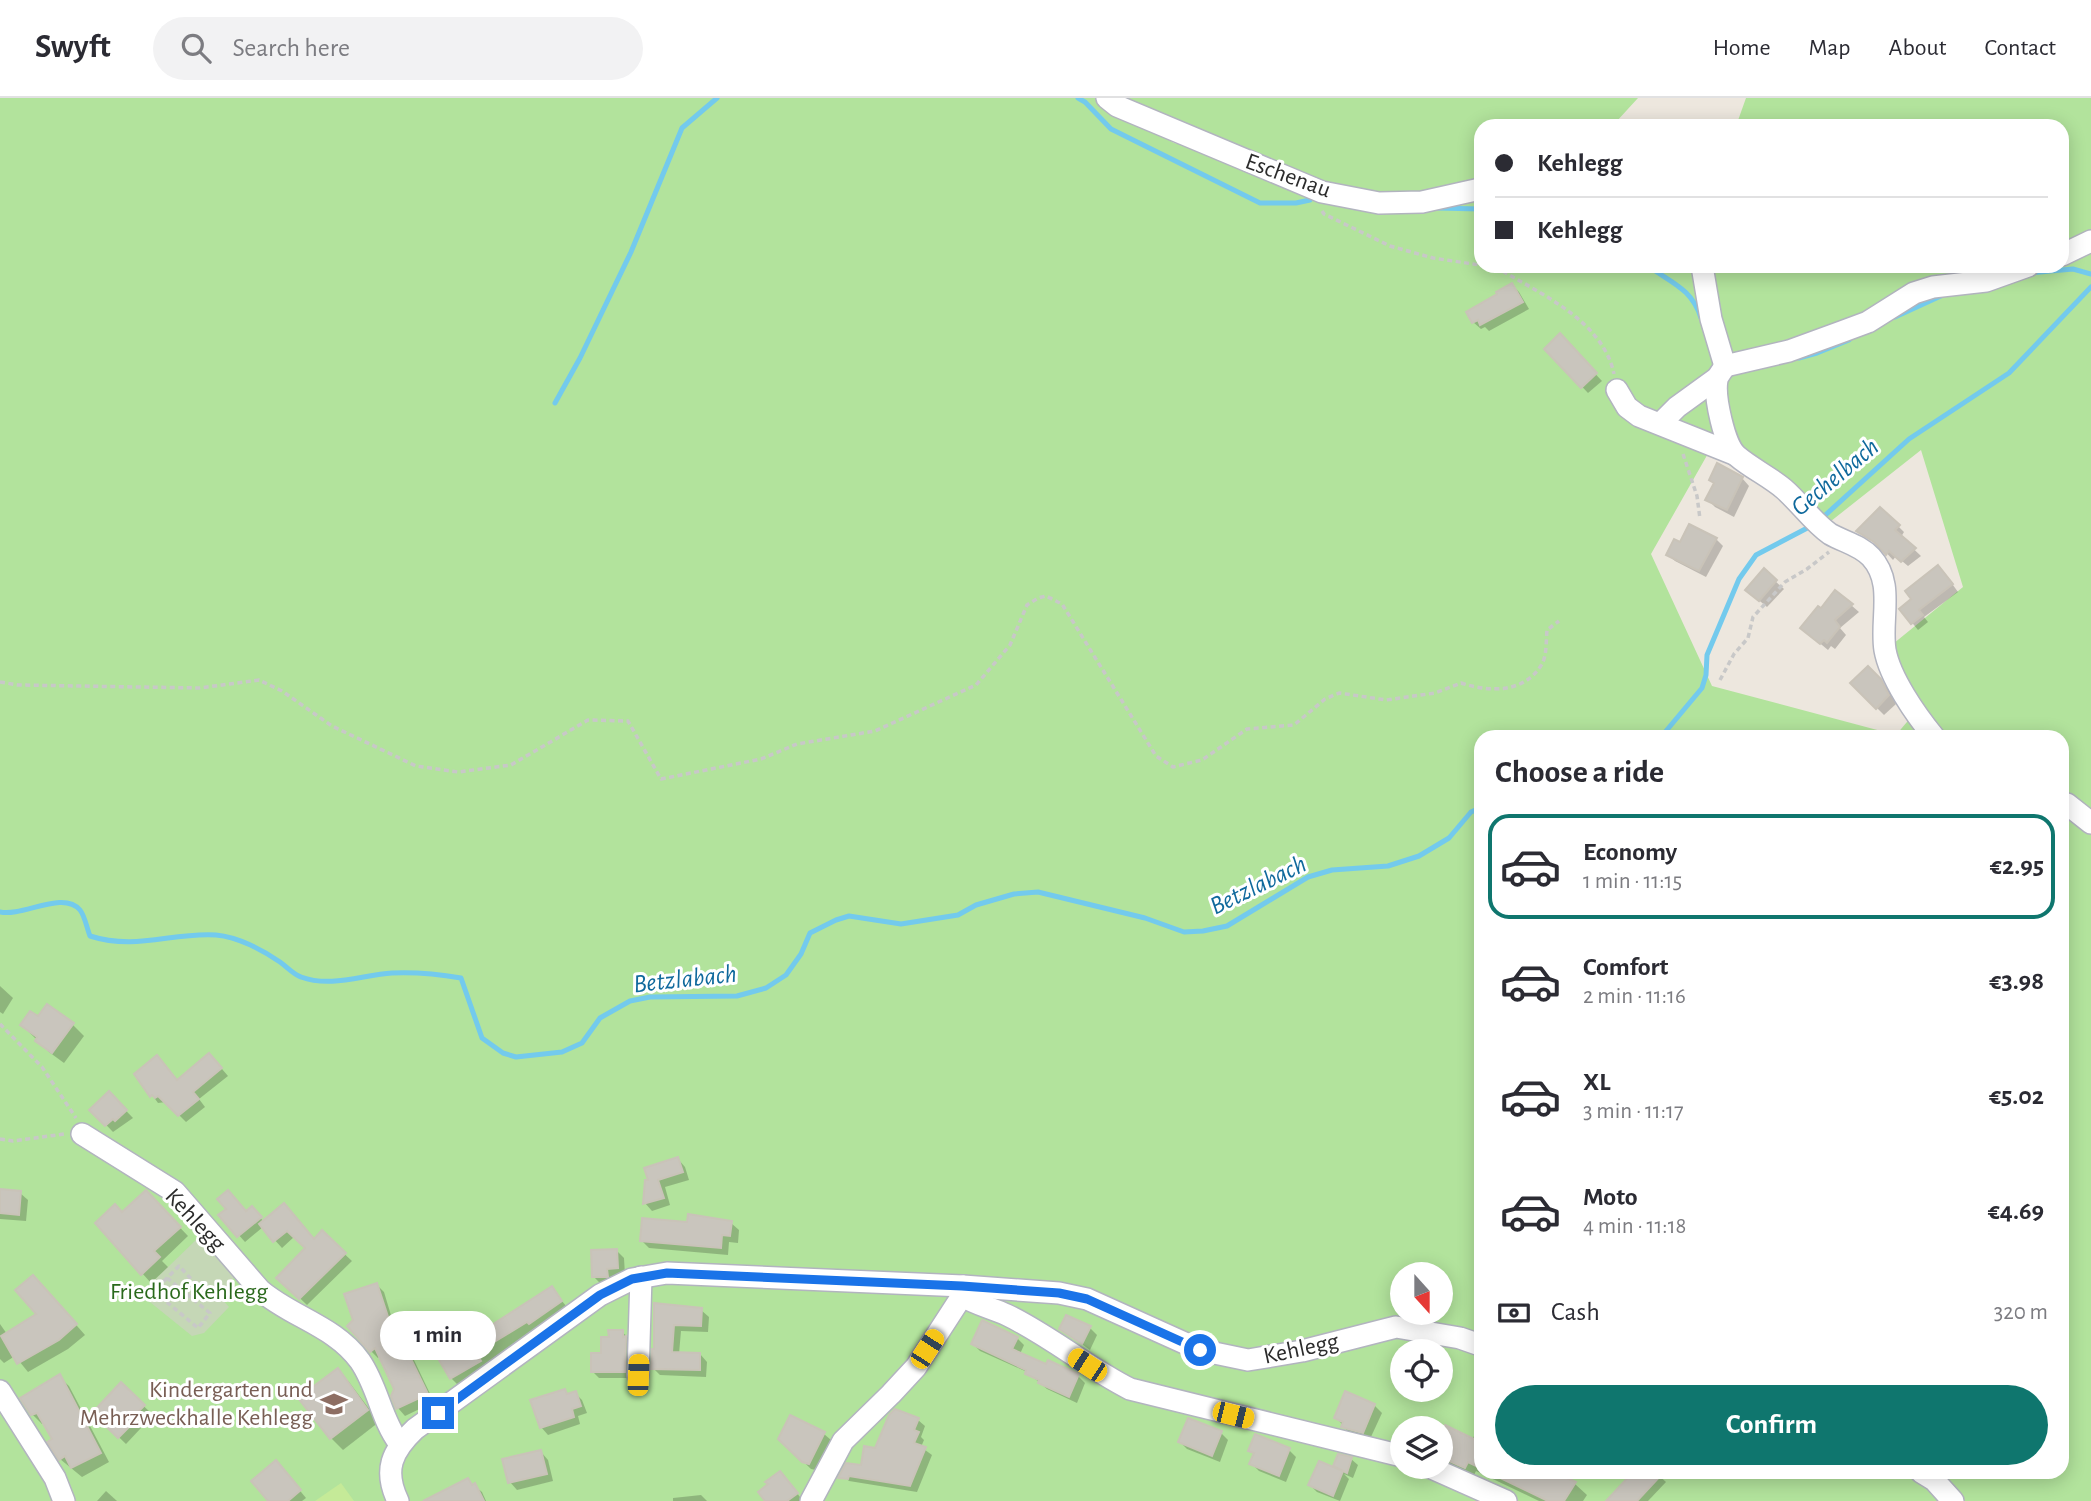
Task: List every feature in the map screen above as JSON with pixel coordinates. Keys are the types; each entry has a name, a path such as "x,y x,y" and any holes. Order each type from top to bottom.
{"street":[{"name":"Eschenau","path":"1107,98 1117,106 1322,192 1379,203 1422,202 1474,190"},
{"path":"2069,252 2091,241"},
{"path":"1703,273 1721,372 1719,408 1724,431 1734,454"},
{"path":"1670,427 1677,407 1721,372 1868,322 1914,293 1933,287 1986,282 2010,273"},
{"path":"1617,390 1627,407 1639,416 1734,454 1784,489 1841,540 1854,544 1870,556 1879,567 1884,580 1885,647 1888,664 1915,713 1928,730"},
{"path":"2069,806 2091,824"},
{"name":"Kehlegg","path":"82,1134 175,1192 260,1290 276,1304 330,1332 354,1354 361,1362 375,1391 389,1430 399,1443 600,1295 641,1277 667,1273 708,1273 962,1291 1059,1293 1087,1299 1200,1350 1248,1360 1302,1351 1396,1327 1474,1343"},
{"path":"638,1375 641,1277"},
{"path":"811,1501 843,1441 916,1367 962,1291"},
{"name":"Kehlegg","path":"962,1291 976,1304 1008,1315 1130,1389 1390,1453"},
{"path":"1,1392 55,1478 64,1501"},
{"path":"398,1501 391,1479 391,1458 399,1443"},
{"path":"1453,1478 1506,1501"},
{"path":"1932,1479 1953,1501"}],"path":[{"path":"1321,200 1324,214 1390,246 1433,258 1474,263"},
{"path":"1506,273 1556,303 1583,324 1604,347 1611,361 1617,390"},
{"path":"1670,427 1679,443 1697,496 1700,519"},
{"path":"1720,680 1734,654 1748,638 1753,617 1785,582 1821,559"},
{"path":"0,682 18,685 200,688 259,680 282,691 332,726 416,766 458,772 511,765 588,720 628,721 661,779 761,759 797,744 875,731 976,685 1010,645 1027,605 1046,596 1062,604 1156,756 1173,767 1202,760 1247,729 1294,725 1325,699 1339,693 1386,700 1435,693 1461,682 1479,689 1501,690 1527,681 1543,662 1547,630 1559,621"},
{"path":"0,1024 42,1067 70,1107 80,1124 82,1134 61,1134 13,1141 0,1139"},
{"path":"167,1278 210,1313 198,1328 156,1293 156,1288 179,1266 194,1282 230,1299"}],"green space":[{"path":"0,98 1099,98 1174,143 1197,147 1124,98 1638,98 1619,119 1474,119 1474,273 2069,273 2069,119 1738,119 1746,98 2091,98 2091,1501 0,1501"},
{"name":"Friedhof Kehlegg","path":"197,1239 206,1239 235,1276 221,1298 229,1307 204,1333 192,1336 140,1294"},
{"path":"341,1483 354,1501 315,1501"}],"building":[{"path":"1512,283 1523,302 1480,325 1478,320 1472,323 1466,312"},
{"path":"1560,333 1597,373 1581,388 1544,349"},
{"path":"1717,463 1743,477 1727,510 1705,500 1714,483 1709,480"},
{"path":"1880,507 1900,525 1895,530 1916,548 1901,562 1889,551 1886,555 1874,542 1856,531"},
{"path":"1689,524 1717,538 1699,571 1666,555 1674,539 1680,542"},
{"path":"1938,565 1953,584 1919,610 1923,615 1911,624 1899,609 1911,599 1905,591"},
{"path":"1764,568 1777,580 1759,601 1745,590"},
{"path":"1835,590 1853,604 1835,620 1840,627 1827,643 1824,640 1820,644 1800,628"},
{"path":"1868,666 1881,679 1889,695 1876,709 1850,683"},
{"path":"47,1004 74,1023 52,1053 35,1041 37,1037 20,1025 30,1011 38,1016"},
{"path":"209,1053 222,1068 193,1092 199,1099 178,1116 158,1096 150,1097 134,1074 157,1055 177,1080"},
{"path":"109,1091 127,1110 105,1126 89,1110"},
{"path":"678,1157 683,1172 658,1180 664,1198 643,1204 645,1180 648,1180 644,1168"},
{"path":"0,1189 21,1191 19,1215 0,1213"},
{"path":"146,1190 181,1227 154,1251 160,1257 141,1275 95,1223 115,1204 122,1212"},
{"path":"228,1190 246,1211 252,1206 262,1217 237,1237 218,1215 226,1209 217,1199"},
{"path":"284,1203 314,1239 322,1230 346,1253 299,1299 276,1278 305,1248 287,1231 273,1242 259,1224"},
{"path":"688,1214 732,1221 730,1236 722,1235 721,1248 640,1241 642,1218 687,1222"},
{"path":"617,1249 618,1268 607,1269 608,1277 592,1277 591,1250"},
{"path":"33,1275 77,1324 59,1340 17,1364 1,1336 36,1314 15,1290"},
{"path":"377,1283 393,1332 397,1330 428,1394 396,1409 391,1396 394,1389 375,1348 370,1352 347,1326 353,1320 344,1294"},
{"path":"552,1286 562,1301 529,1324 527,1322 476,1353 481,1361 450,1379 429,1343 467,1320 476,1335"},
{"path":"654,1303 702,1308 701,1326 674,1325 672,1352 700,1353 700,1370 651,1369"},
{"path":"1066,1315 1091,1326 1082,1344 1059,1329"},
{"path":"982,1320 1018,1337 1012,1349 1046,1364 1048,1360 1079,1374 1069,1397 1038,1383 1039,1380 1025,1374 1026,1370 971,1344"},
{"path":"608,1330 623,1330 623,1337 626,1336 625,1372 591,1372 591,1353 601,1353 601,1337 609,1337"},
{"name":"Kindergarten und Mehrzweckhalle Kehlegg","path":"338,1368 368,1410 330,1439 298,1398"},
{"path":"60,1374 101,1453 71,1468 65,1456 59,1460 47,1442 52,1439 37,1413 31,1415 20,1398"},
{"path":"121,1382 145,1405 132,1418 135,1421 118,1438 92,1413"},
{"path":"565,1389 567,1394 576,1391 581,1406 572,1409 574,1417 540,1428 530,1400"},
{"path":"1345,1391 1375,1404 1363,1433 1341,1427 1343,1422 1334,1418"},
{"path":"895,1409 919,1418 914,1430 919,1432 914,1443 926,1447 910,1486 849,1476 848,1479 838,1478 846,1463 861,1465 864,1446 875,1448 889,1415"},
{"path":"790,1415 825,1432 809,1464 802,1462 778,1439"},
{"path":"1188,1418 1222,1431 1212,1456 1178,1442"},
{"path":"1453,1429 1474,1439 1474,1465 1468,1462 1465,1468 1453,1463"},
{"path":"1255,1434 1290,1448 1279,1476 1249,1464 1254,1453 1248,1451"},
{"path":"541,1450 547,1474 508,1483 502,1459"},
{"path":"1338,1454 1352,1457 1347,1473 1333,1466"},
{"path":"276,1460 301,1490 288,1501 268,1501 251,1481"},
{"path":"1319,1461 1343,1471 1333,1496 1308,1485"},
{"path":"780,1471 798,1493 787,1501 765,1501 758,1492 768,1484 765,1482"},
{"path":"468,1478 472,1485 475,1483 484,1501 423,1501"},
{"path":"1502,1479 1569,1479 1576,1482 1564,1501 1548,1501"},
{"path":"1626,1479 1657,1479 1637,1501 1606,1501"}],"waterway":[{"path":"555,403 580,358 631,252 682,128 717,98"},
{"path":"1078,98 1111,129 1260,203 1296,203 1310,200"},
{"path":"1437,208 1474,209"},
{"path":"2069,269 2091,274"},
{"path":"1659,273 1687,293 1701,318"},
{"name":"Gechelbach","path":"1821,519 1909,439 2009,373 2091,287"},
{"path":"1895,317 1943,295"},
{"path":"1799,358 1849,340"},
{"name":"Gechelbach","path":"1667,730 1702,688 1707,655 1739,579 1756,555 1813,525"},
{"name":"Betzlabach","path":"0,912 9,913 53,903 73,905 82,913 90,936 123,942 200,935 224,936 258,949 296,975 312,980 335,981 401,973 461,978 482,1038 503,1053 516,1057 562,1052 582,1043 600,1018 630,1001 650,997 737,996 766,988 786,975 801,954 810,933 849,916 901,924 958,915 976,905 1014,894 1038,892 1145,918 1184,932 1203,931 1227,926 1308,877 1332,870 1388,866 1419,856 1449,838 1474,811"}],"place":[{"name":"Kindergarten und Mehrzweckhalle Kehlegg","path":"334,1404"}],"route":[{"path":"438,1413 600,1295 632,1279 667,1273 1059,1293 1087,1299 1200,1350"}]}
